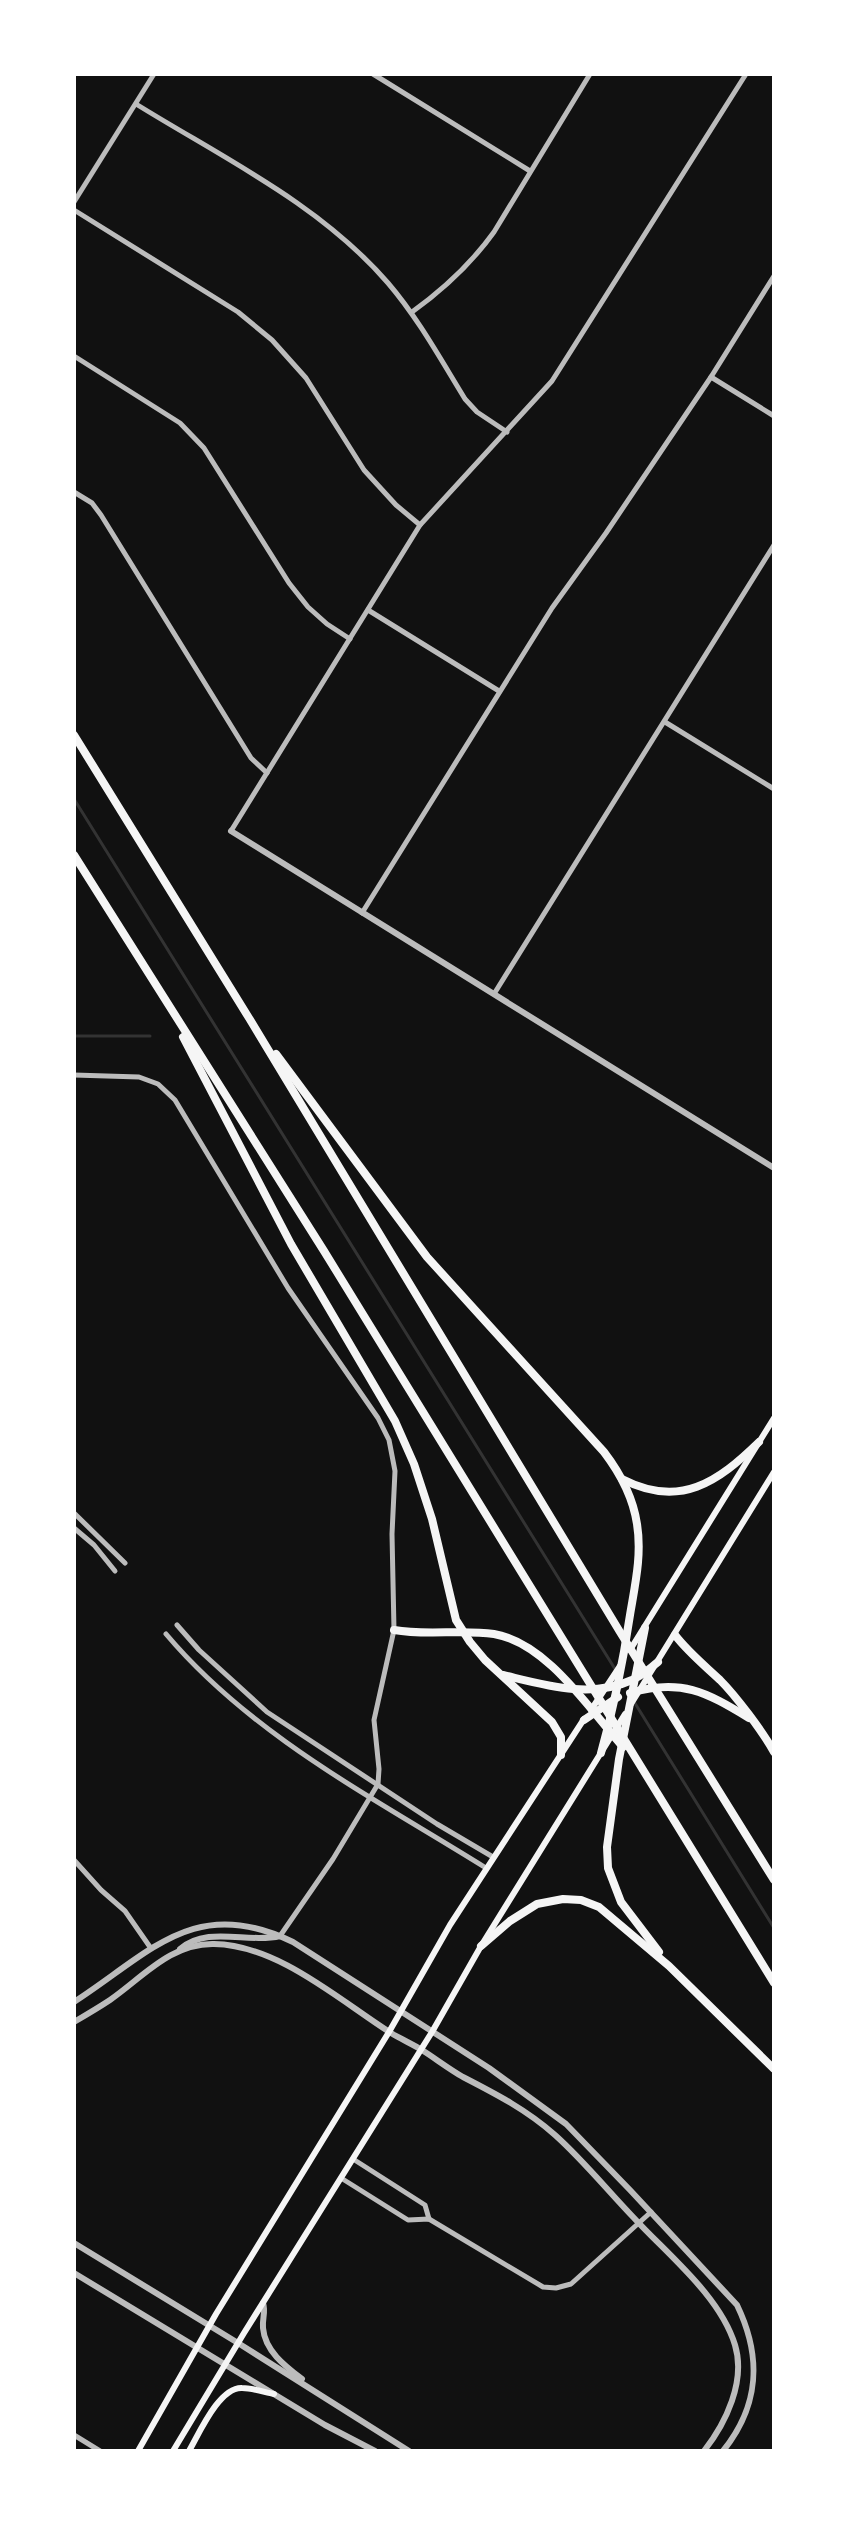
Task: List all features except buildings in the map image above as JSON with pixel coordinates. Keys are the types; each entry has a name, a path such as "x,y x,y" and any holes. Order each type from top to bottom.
{"highway":[{"path":"74,735 774,1880"},
{"path":"74,855 332,1264 774,1983"},
{"path":"156,987 291,1244 395,1421 414,1464 432,1519 456,1620 470,1642 557,1728 561,1737 561,1755"},
{"path":"249,1018 427,1257 604,1452 622,1479 634,1508 638,1557 619,1684 601,1753"},
{"path":"622,1479 655,1491 688,1490 730,1470 759,1442"},
{"path":"645,1628 634,1680 636,1691 628,1710 614,1794 607,1847 608,1868 621,1902 669,1966"},
{"path":"394,1630 492,1634 527,1645 564,1679 641,1768"},
{"path":"673,1638 722,1682 774,1752"},
{"path":"502,1675 567,1690 606,1687 634,1680 658,1662"},
{"path":"584,1720 616,1698 636,1691 673,1686 707,1694 749,1718"},
{"path":"481,1946 510,1921 535,1905 550,1900 581,1900 599,1907 669,1966 774,2069"}],"main road":[{"path":"138,2451 209,2326 486,1868 654,1614 774,1418"},
{"path":"636,1691 658,1662 774,1472"},
{"path":"173,2451 628,1710"},
{"path":"189,2451 227,2392 239,2387 274,2394"}],"street":[{"path":"74,202 154,74"},
{"path":"373,74 530,171"},
{"path":"412,312 456,278 476,256 590,74"},
{"path":"746,74 552,381 420,525 231,831 774,1168"},
{"path":"136,104 265,182 326,224 366,259 412,312 465,399 483,417 507,432"},
{"path":"74,210 238,312 272,340 306,378 364,470 396,505 420,525"},
{"path":"362,913 552,608 711,377 774,276"},
{"path":"74,356 180,423 191,434 204,448 289,583 308,607 350,639"},
{"path":"711,377 774,416"},
{"path":"74,492 92,503 101,515 251,758 267,773"},
{"path":"494,994 774,545"},
{"path":"368,610 499,691"},
{"path":"665,722 774,789"},
{"path":"74,1075 139,1077 158,1084 175,1100 288,1288 378,1418 389,1440 395,1471 392,1534 394,1630 374,1720 378,1784 333,1859 280,1936 264,1940 212,1936 187,1943 178,1952"},
{"path":"74,1513 125,1563"},
{"path":"84,1522 74,1528 94,1545 115,1571"},
{"path":"177,1625 199,1650 267,1712 437,1824 493,1857"},
{"path":"166,1634 188,1660 258,1723 486,1868"},
{"path":"74,1860 125,1911 150,1947"},
{"path":"74,2002 150,1947 188,1930 214,1925 241,1926 280,1936 489,2068 566,2124 737,2305 755,2356 753,2391 740,2424 723,2451"},
{"path":"74,2022 111,1999 158,1962 178,1952 199,1945 240,1947 292,1969 389,2032 462,2076 492,2090 556,2136 717,2308 729,2326 737,2349 736,2391 714,2438 704,2451"},
{"path":"353,2159 425,2205 429,2219"},
{"path":"341,2178 408,2220 429,2219 543,2287 571,2284 651,2212"},
{"path":"74,2243 409,2451"},
{"path":"74,2273 325,2425 375,2451"},
{"path":"263,2303 264,2334 273,2353 333,2403"},
{"path":"74,2435 101,2451"}],"waterway":[{"path":"74,799 615,1669"},
{"path":"74,1036 150,1036"},
{"path":"633,1700 774,1928"}]}
